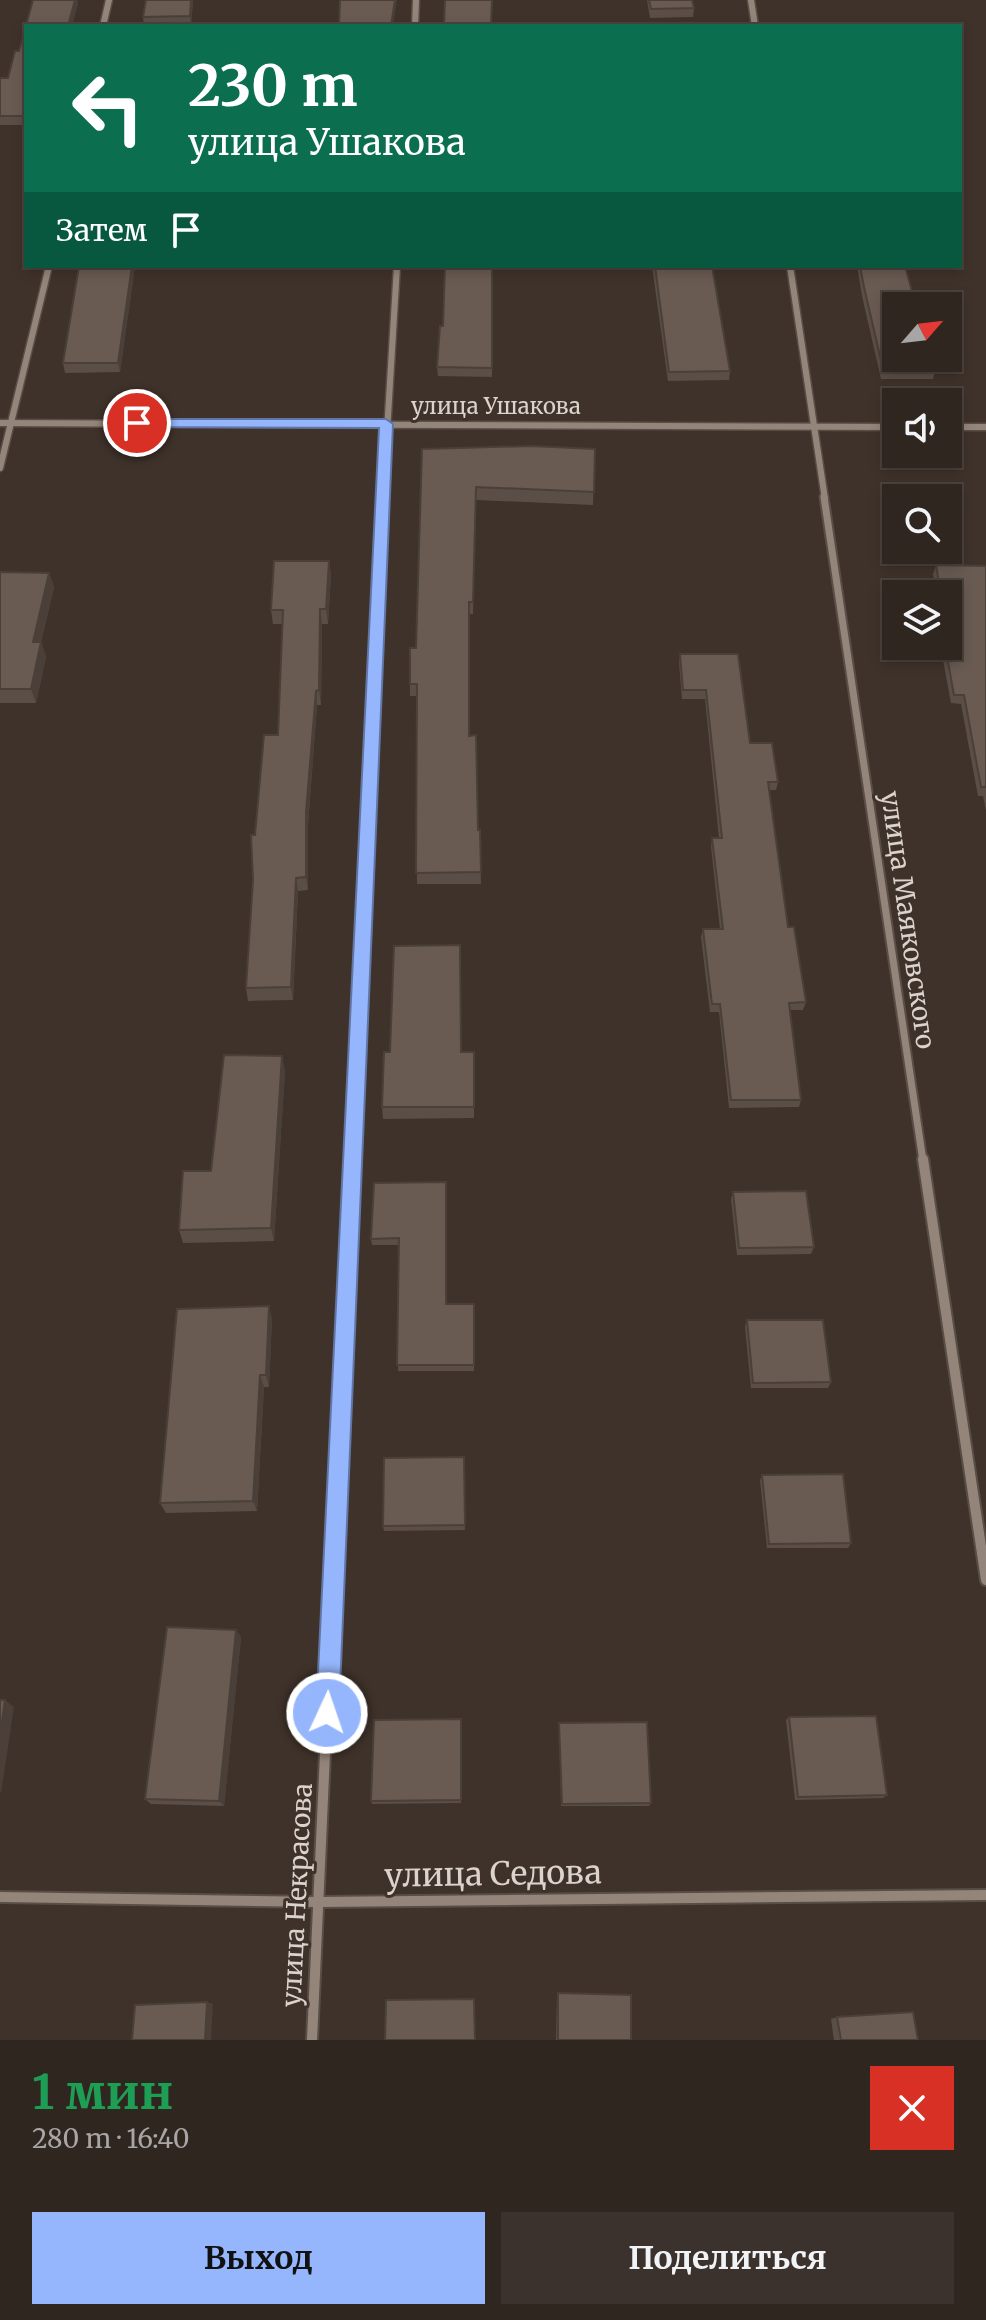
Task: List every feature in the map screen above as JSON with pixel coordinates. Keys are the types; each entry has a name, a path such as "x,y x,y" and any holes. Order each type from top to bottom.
{"street":[{"path":"103,24 109,0"},
{"path":"415,24 416,0"},
{"path":"751,0 755,24"},
{"path":"0,468 49,268"},
{"name":"улица Некрасова","path":"312,2040 386,424 397,268"},
{"name":"улица Маяковского","path":"790,268 986,1580"},
{"name":"улица Ушакова","path":"0,423 882,427"},
{"path":"962,427 986,427"},
{"name":"улица Седова","path":"0,1897 319,1902 986,1895"}],"building":[{"path":"33,0 75,0 69,24 26,24"},
{"path":"146,0 191,0 190,16 143,17"},
{"path":"340,0 395,0 391,24 339,24"},
{"path":"445,0 492,0 491,24 444,24"},
{"path":"649,0 692,0 694,8 651,9"},
{"path":"24,33 24,116 0,116 0,78 8,78 15,51 19,51"},
{"path":"79,268 132,268 118,363 63,363"},
{"path":"445,268 492,268 492,368 437,367 440,326 443,326"},
{"path":"655,268 712,268 730,371 669,372"},
{"path":"860,268 906,268 912,292 882,292 882,365"},
{"path":"531,446 595,449 594,492 476,487 473,602 469,602 469,736 476,735 481,872 416,873 417,684 410,684 410,648 416,648 422,449"},
{"path":"274,561 329,561 326,609 320,609 319,690 316,691 306,812 306,877 296,878 291,987 246,988 253,880 251,835 255,835 264,735 278,735 283,610 271,610"},
{"path":"936,565 986,566 986,787 981,787 964,695 954,695 948,660 962,660 962,580 939,580"},
{"path":"0,572 49,573 33,642 41,642 31,689 0,689"},
{"path":"680,654 738,654 750,743 772,743 778,782 768,782 788,927 794,927 806,1002 789,1003 801,1100 731,1100 720,1004 712,1004 703,929 723,929 712,838 722,838 706,690 683,690"},
{"path":"460,945 461,1052 474,1052 474,1107 382,1107 384,1052 390,1052 394,946"},
{"path":"224,1055 282,1056 271,1228 179,1230 183,1171 211,1171"},
{"path":"446,1182 446,1304 474,1304 474,1365 397,1365 399,1238 371,1239 374,1183"},
{"path":"806,1191 814,1247 739,1248 733,1192"},
{"path":"269,1306 266,1375 260,1375 253,1501 160,1503 177,1309"},
{"path":"747,1320 823,1320 831,1382 753,1383"},
{"path":"464,1457 465,1525 383,1526 384,1458"},
{"path":"843,1474 851,1543 769,1544 762,1475"},
{"path":"167,1627 236,1630 219,1801 145,1799"},
{"path":"0,1700 5,1700 0,1735"},
{"path":"876,1716 887,1795 798,1797 789,1717"},
{"path":"461,1719 461,1800 371,1801 374,1720"},
{"path":"647,1722 651,1803 562,1804 559,1723"},
{"path":"558,1993 631,1995 631,2040 558,2040"},
{"path":"474,1999 475,2040 385,2040 386,2000"},
{"path":"207,2002 205,2040 132,2040 135,2005"},
{"path":"913,2012 918,2040 841,2040 837,2017"}],"route":[{"path":"137,423 386,424 327,1713"}]}
